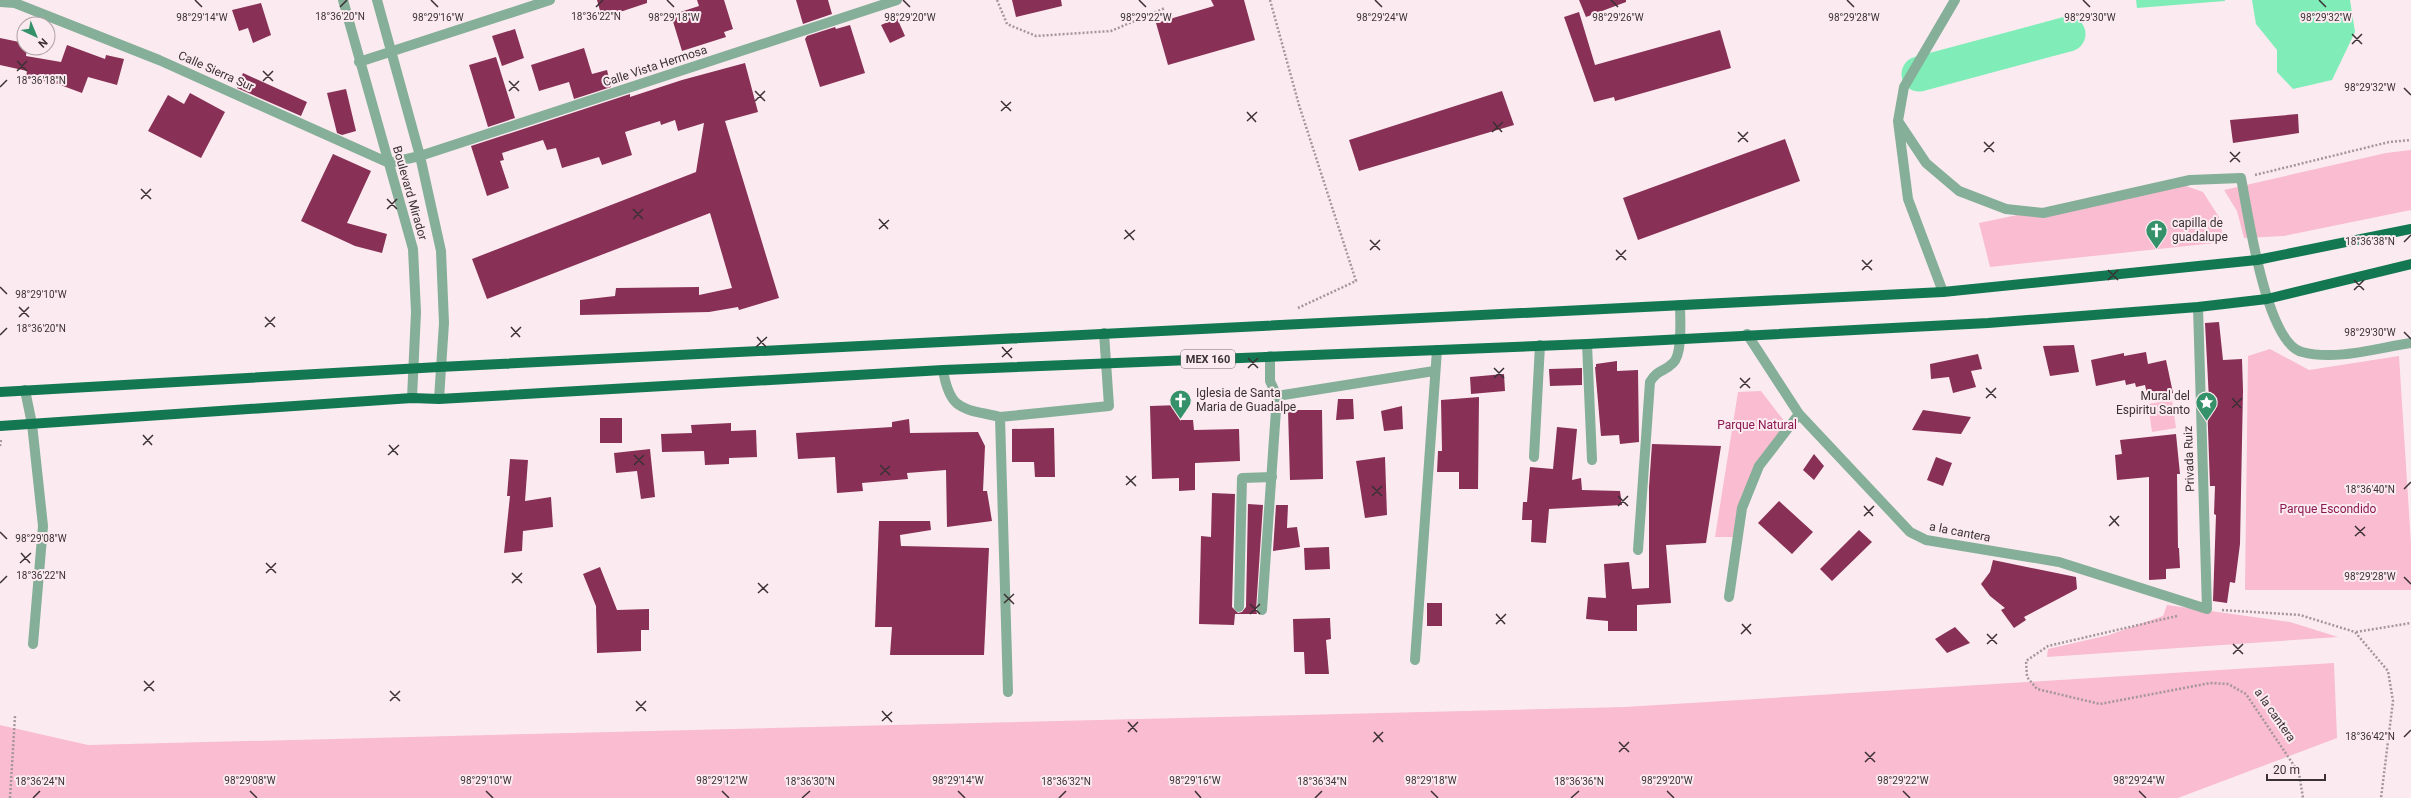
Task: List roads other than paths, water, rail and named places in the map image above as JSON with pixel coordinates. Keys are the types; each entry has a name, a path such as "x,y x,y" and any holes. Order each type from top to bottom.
{"main road":[{"path":"0,392 412,370 439,367 1943,292 2257,260 2411,229"},
{"name":"MEX 160","path":"0,426 412,398 439,399 943,370 1587,344 1747,334 1988,323 2198,307 2267,299 2411,264"}],"street":[{"name":"Boulevard Mirador","path":"343,0 359,62 413,249 416,312 412,370 412,398"},
{"name":"Boulevard Mirador","path":"377,0 393,52 420,156 442,251 444,323 439,367 439,399"},
{"path":"359,62 550,0"},
{"name":"Calle Vista Hermosa","path":"420,156 897,0"},
{"path":"1943,292 1908,198 1898,121 1904,87 1955,0"},
{"name":"Calle Sierra Sur","path":"0,2 18,1 159,60 389,163"},
{"path":"1898,121 1926,163 1959,191 2006,209 2043,213 2190,180 2241,178 2257,260 2267,299 2284,340 2300,352 2326,356 2411,343"},
{"path":"389,163 420,156"},
{"path":"1638,550 1650,382 1656,372 1673,363 1678,356 1680,338 1680,305"},
{"name":"Privada Ruiz","path":"2198,307 2207,609"},
{"path":"943,370 946,390 959,407 1000,417 1108,406 1104,363 1104,333"},
{"name":"a la cantera","path":"1747,334 1799,414 1897,520 1910,532 1926,540 2059,562 2207,609"},
{"path":"1587,344 1592,460"},
{"path":"1534,457 1540,345"},
{"path":"1415,660 1434,371 1437,350"},
{"path":"1262,610 1278,396 1270,381 1270,356"},
{"path":"1278,396 1357,381 1434,371"},
{"path":"25,390 32,424 43,526 33,644"},
{"path":"1729,597 1742,508 1760,466 1799,414"},
{"path":"1000,417 1008,692"},
{"path":"1239,607 1242,478 1272,477"}],"waterway":[{"path":"1919,74 2068,34"}],"place":[{"name":"capilla de guadalupe","path":"2157,250"},
{"name":"Iglesia de Santa Maria de Guadalpe","path":"1180,420"},
{"name":"Mural del Espiritu Santo","path":"2206,422"}],"park label":[{"name":"Parque Natural","path":"1757,425"},
{"name":"Parque Escondido","path":"2328,509"}]}
